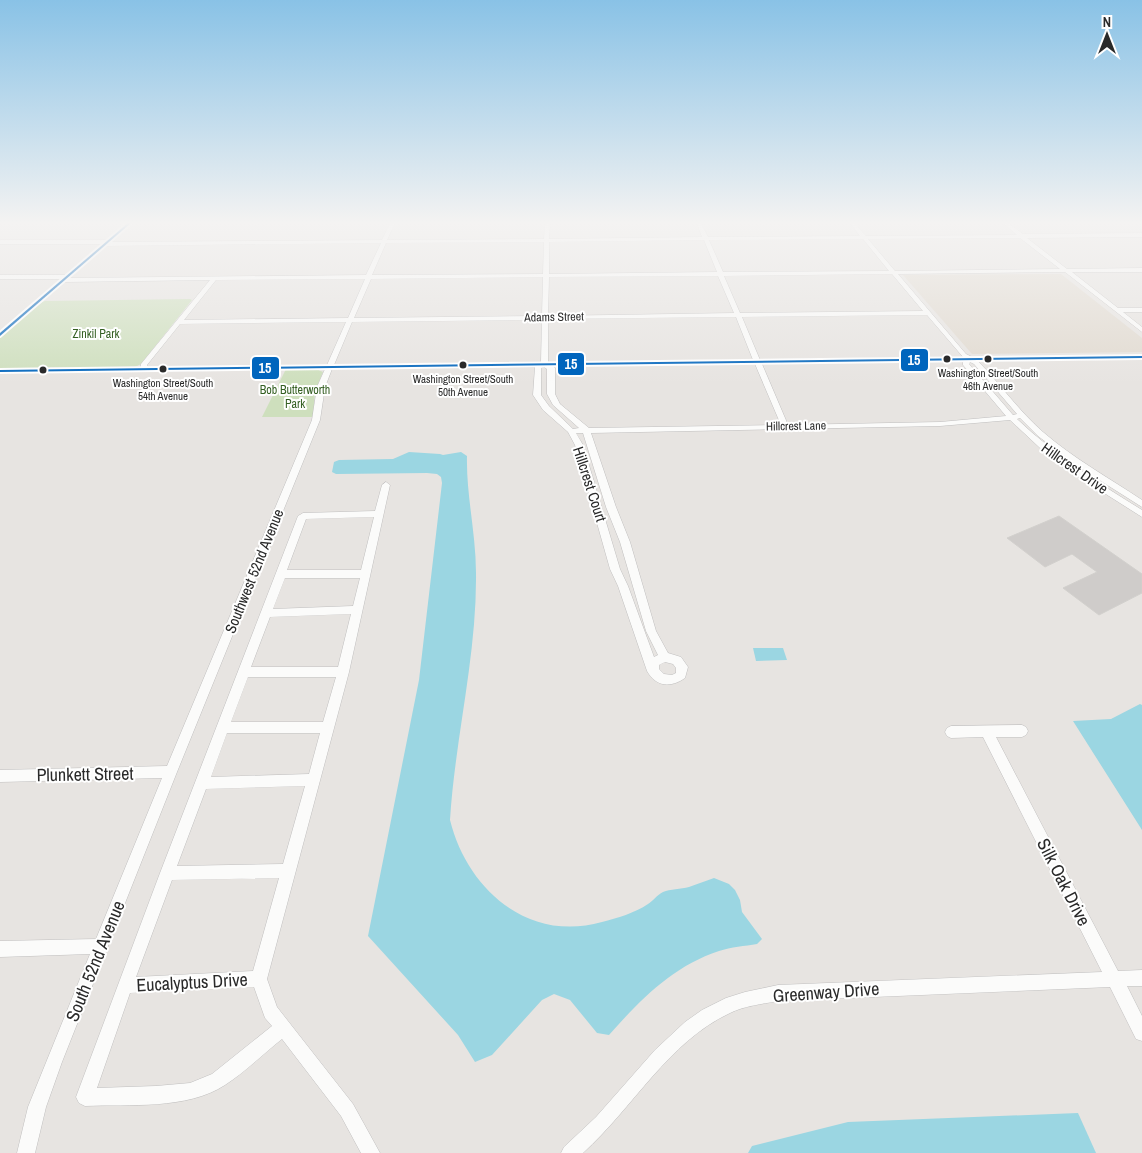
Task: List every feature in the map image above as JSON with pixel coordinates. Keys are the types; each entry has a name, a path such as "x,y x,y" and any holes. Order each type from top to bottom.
{"street":[{"path":"329,367 369,277"},
{"path":"0,278 386,277"},
{"path":"544,365 546,277"},
{"path":"721,277 785,426"},
{"path":"898,277 968,359"},
{"path":"1075,277 1142,330"},
{"path":"0,335 65,278"},
{"path":"145,368 143,365 215,278"},
{"path":"1118,310 1142,310"},
{"name":"Adams Street","path":"179,322 928,313"},
{"path":"0,371 1142,357"},
{"name":"Hillcrest Drive","path":"1142,504 1061,450 1021,415 976,363 968,359 965,364 1012,418 1051,452 1142,514"},
{"name":"Hillcrest Court","path":"653,669 623,586 614,569 579,445 571,431 546,408 536,395 538,367 544,365 551,368 551,394 557,405 586,430 611,507 625,542 650,631 664,656"},
{"name":"Southwest 52nd Avenue","path":"171,772 316,420 321,387 329,367"},
{"name":"Hillcrest Lane","path":"571,431 940,424 1012,418 1021,415"},
{"name":"Eucalyptus Drive","path":"371,1153 347,1110 271,1012 259,979 343,672 386,484"},
{"name":"Eucalyptus Drive","path":"282,1028 218,1080 190,1092 85,1097 167,873 303,516 379,514"},
{"path":"280,574 366,574"},
{"path":"265,613 357,610"},
{"path":"664,656 673,658 680,663 682,671 678,678 669,681 656,675 653,669 656,660 664,656"},
{"path":"243,672 343,672"},
{"path":"222,728 328,726"},
{"path":"951,732 1022,731"},
{"name":"Silk Oak Drive","path":"987,732 1142,1033"},
{"name":"Plunkett Street","path":"0,776 171,772"},
{"name":"South 52nd Avenue","path":"26,1153 37,1107 171,772"},
{"path":"201,784 312,780"},
{"path":"167,873 288,871"},
{"path":"0,949 101,946"},
{"name":"Greenway Drive","path":"570,1153 604,1121 673,1044 703,1019 726,1006 742,1001 778,993 806,991 1142,978"},
{"name":"Eucalyptus Drive","path":"125,985 259,979"}],"shaded area":[{"path":"905,277 1065,277 1142,338 1142,352 972,354"}],"green space":[{"name":"Zinkil Park","path":"192,300 141,364 135,367 0,368 0,338 39,303 45,301"},
{"name":"Bob Butterworth Park","path":"286,369 316,369 323,372 315,391 313,417 262,417"}],"water":[{"path":"409,452 443,455 461,452 467,456 468,485 476,558 475,604 470,666 456,758 450,820 458,845 471,868 486,888 505,905 526,917 549,925 575,926 602,922 626,915 643,907 663,892 689,887 714,878 729,884 735,890 740,900 742,912 762,939 757,944 719,951 702,957 672,975 645,997 609,1035 597,1033 570,1000 554,994 542,1000 492,1055 475,1062 458,1035 368,936 419,680 442,483 441,477 437,474 427,473 336,474 332,472 334,462 339,460 393,459"},
{"path":"753,648 783,648 787,660 756,661"},
{"path":"1140,704 1142,705 1142,830 1073,721 1111,719"},
{"path":"1078,1113 1096,1153 748,1153 752,1146 848,1122"}],"building":[{"path":"1059,516 1142,574 1142,593 1099,615 1063,588 1097,572 1072,554 1045,567 1007,538"}],"transit line":[{"name":"15","path":"0,335 67,277"},
{"name":"15","path":"0,371 1142,357"}],"place":[{"name":"Washington Street/South 46th Avenue","path":"988,359"},
{"name":"Washington Street/South 50th Avenue","path":"463,365"},
{"name":"Washington Street/South 54th Avenue","path":"163,369"}]}
